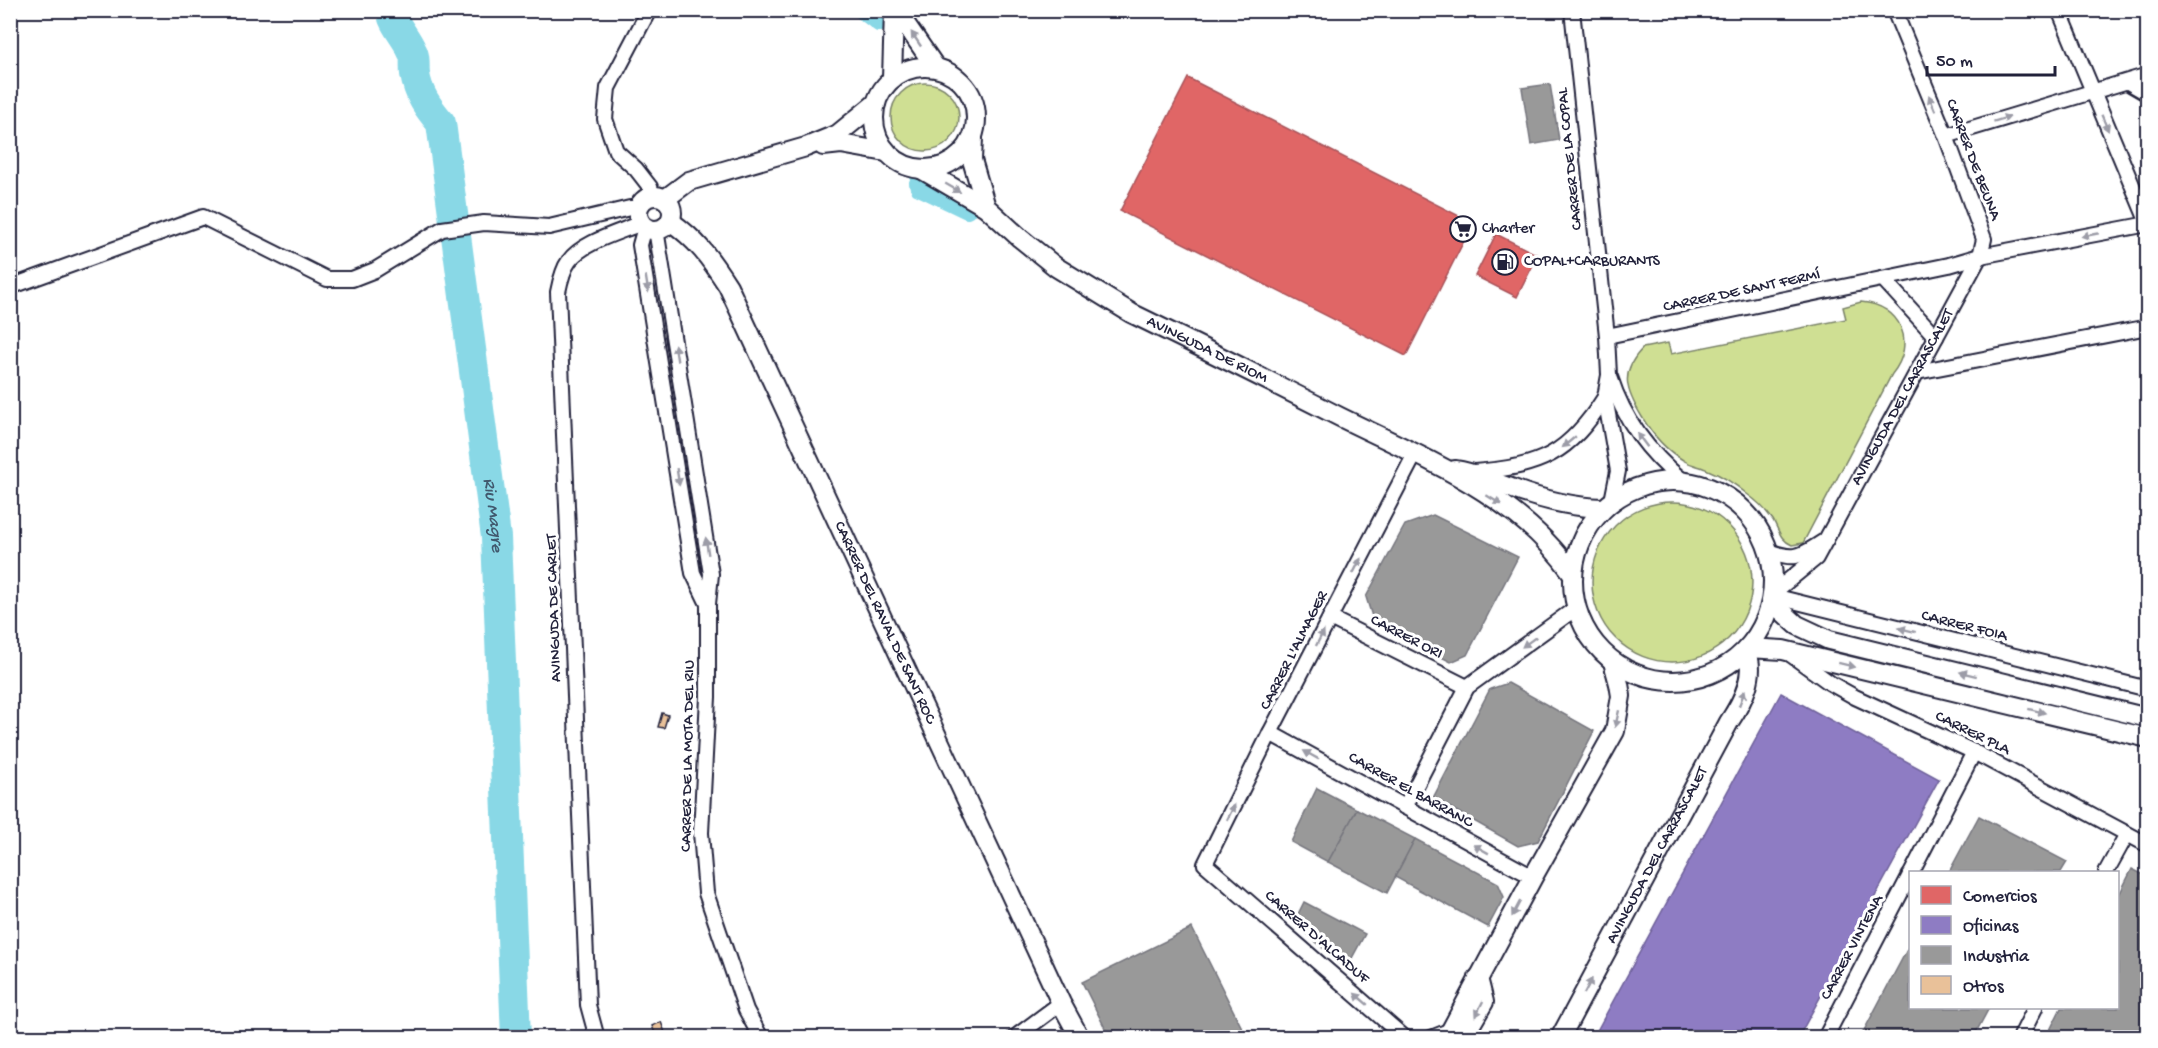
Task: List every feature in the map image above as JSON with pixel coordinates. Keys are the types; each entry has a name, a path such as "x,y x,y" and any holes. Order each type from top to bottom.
{"street":[{"path":"649,10 608,88 605,119 616,151 636,169 672,212 650,222"},
{"path":"895,10 936,68"},
{"path":"892,79 895,10"},
{"name":"CARRER DE LA COPAL","path":"1572,10 1607,336 1609,375 1605,397 1618,471 1607,505"},
{"name":"CARRER DE BEUNA","path":"1894,10 1946,136 1984,239 1980,256"},
{"path":"2059,10 2148,224"},
{"path":"973,137 964,151 952,162 938,168 921,170 908,167 896,161 886,152 877,137 873,120 876,103 882,90 892,79 905,71 920,67 936,68 962,83 975,109 976,123 972,160 986,207"},
{"path":"1946,136 2148,75"},
{"path":"2124,82 2148,96"},
{"path":"650,222 644,200 659,198 688,181 806,147 838,134 876,103"},
{"path":"806,147 841,144 886,152"},
{"name":"AVINGUDA DE RIOM","path":"921,170 986,207 1056,267 1131,313 1444,469 1527,522 1559,554 1572,573"},
{"path":"10,287 203,217 327,279 352,279 375,270 442,229 475,223 549,227 630,208 650,222"},
{"name":"CARRER DE LA MOTA DEL RIU","path":"650,222 640,245 693,573 708,604 708,697 701,833 706,892 746,1010 761,1038"},
{"name":"CARRER DEL RAVAL DE SANT ROC","path":"650,222 688,234 702,248 728,286 1061,1003 1080,1038"},
{"name":"AVINGUDA DE CARLET","path":"597,1038 588,1005 558,292 569,260 579,252 597,241 650,222"},
{"name":"CARRER DE SANT FERMÍ","path":"1607,336 1949,266 1980,256 2148,224"},
{"name":"AVINGUDA DEL CARRASCALET","path":"1773,597 1816,558 1828,539 1980,256"},
{"path":"1883,279 1936,337"},
{"path":"1917,372 2148,327"},
{"name":"CARRER DE LA COPAL","path":"1609,375 1616,395 1636,434 1666,467 1683,481"},
{"name":"CARRER DE LA COPAL","path":"1472,472 1508,470 1524,466 1556,452 1582,430 1605,397"},
{"name":"CARRER L'ALMAGER","path":"1206,864 1270,733 1415,454"},
{"name":"AVINGUDA DE RIOM","path":"1444,469 1472,472 1507,487 1574,506 1607,505"},
{"path":"1683,481 1720,492 1737,503 1751,517 1762,533 1769,551 1774,579 1773,597 1759,634 1732,662 1700,678 1664,681 1629,671 1613,662 1590,638 1576,608 1572,573 1582,538 1591,522 1607,505 1628,491 1645,484 1683,481"},
{"path":"1769,551 1786,558 1799,556 1828,539"},
{"path":"1773,597 1797,625 1829,640 2148,718"},
{"name":"CARRER FOIA","path":"1773,597 2148,689"},
{"path":"1405,807 1467,687 1576,608"},
{"name":"CARRER ORI","path":"1330,618 1467,687"},
{"path":"1747,649 1783,650 2148,738"},
{"name":"AVINGUDA DEL CARRASCALET","path":"1560,1038 1729,722 1740,706 1750,672 1751,661 1747,649"},
{"path":"1750,672 1763,656 1783,650"},
{"name":"CARRER PLA","path":"1783,650 1830,683 1855,697 1974,752 2148,845"},
{"path":"1431,1038 1455,1035 1484,1002 1478,978 1615,731 1620,708 1620,684 1613,662"},
{"name":"CARRER EL BARRANC","path":"1270,733 1533,877"},
{"name":"CARRER VINTENA","path":"1913,871 1974,752"},
{"path":"2107,871 2127,834"},
{"name":"CARRER D'ALCADUF","path":"1206,864 1405,1038"},
{"name":"CARRER VINTENA","path":"1825,1038 1909,878"},
{"path":"1014,1038 1061,1003"},
{"path":"2020,1038 2034,1009"}],"green space":[{"path":"925,83 938,86 949,93 956,104 959,117 956,130 949,141 938,148 925,151 912,148 901,141 894,130 891,117 894,104 901,93 912,86"},
{"path":"1861,302 1886,310 1895,318 1904,338 1903,350 1899,362 1803,543 1792,545 1782,538 1770,516 1751,497 1719,475 1686,462 1660,441 1632,399 1628,382 1630,365 1643,348 1668,343 1671,354 1846,319 1843,307"},
{"path":"1672,502 1688,503 1703,508 1729,525 1746,551 1751,566 1751,598 1746,613 1729,639 1703,656 1688,661 1672,662 1656,661 1641,656 1615,639 1598,613 1593,598 1592,582 1593,566 1598,551 1615,525 1641,508 1656,503"}],"building: Comercios":[{"path":"1188,78 1473,223 1406,356 1120,211"},
{"path":"1496,234 1538,255 1517,297 1475,276"}],"building: Oficinas":[{"path":"1781,693 1939,779 1798,1038 1593,1038"}],"building: Industria":[{"path":"1550,84 1559,140 1531,145 1522,88"},
{"path":"1433,515 1518,557 1467,655 1451,662 1374,623 1366,597 1405,525"},
{"path":"1508,683 1594,731 1538,841 1518,846 1433,798 1490,689"},
{"path":"1317,788 1357,809 1328,862 1291,842"},
{"path":"1357,809 1415,839 1387,893 1328,862"},
{"path":"1979,816 2067,862 2062,871 1950,871"},
{"path":"1415,839 1498,883 1504,897 1488,927 1395,877"},
{"path":"2132,869 2148,877 2148,1038 2046,1038 2060,1009 2119,1009 2119,895"},
{"path":"1304,902 1365,934 1346,969 1294,922"},
{"path":"1192,928 1247,1038 1110,1038 1082,982"},
{"path":"1909,946 1909,1009 1988,1009 1973,1038 1860,1038"}],"building: Otros":[{"path":"662,713 668,715 664,728 658,727"},
{"path":"661,1022 666,1035 657,1038 652,1026"}],"waterway":[{"name":"Riu Magre","path":"396,10 393,18 413,53 418,88 441,123 496,537 516,1038"},
{"path":"862,10 879,23"},
{"path":"918,183 919,187 967,210"}],"place":[{"name":"Charter","path":"1463,229"},
{"name":"COPAL+CARBURANTS","path":"1505,262"}]}
